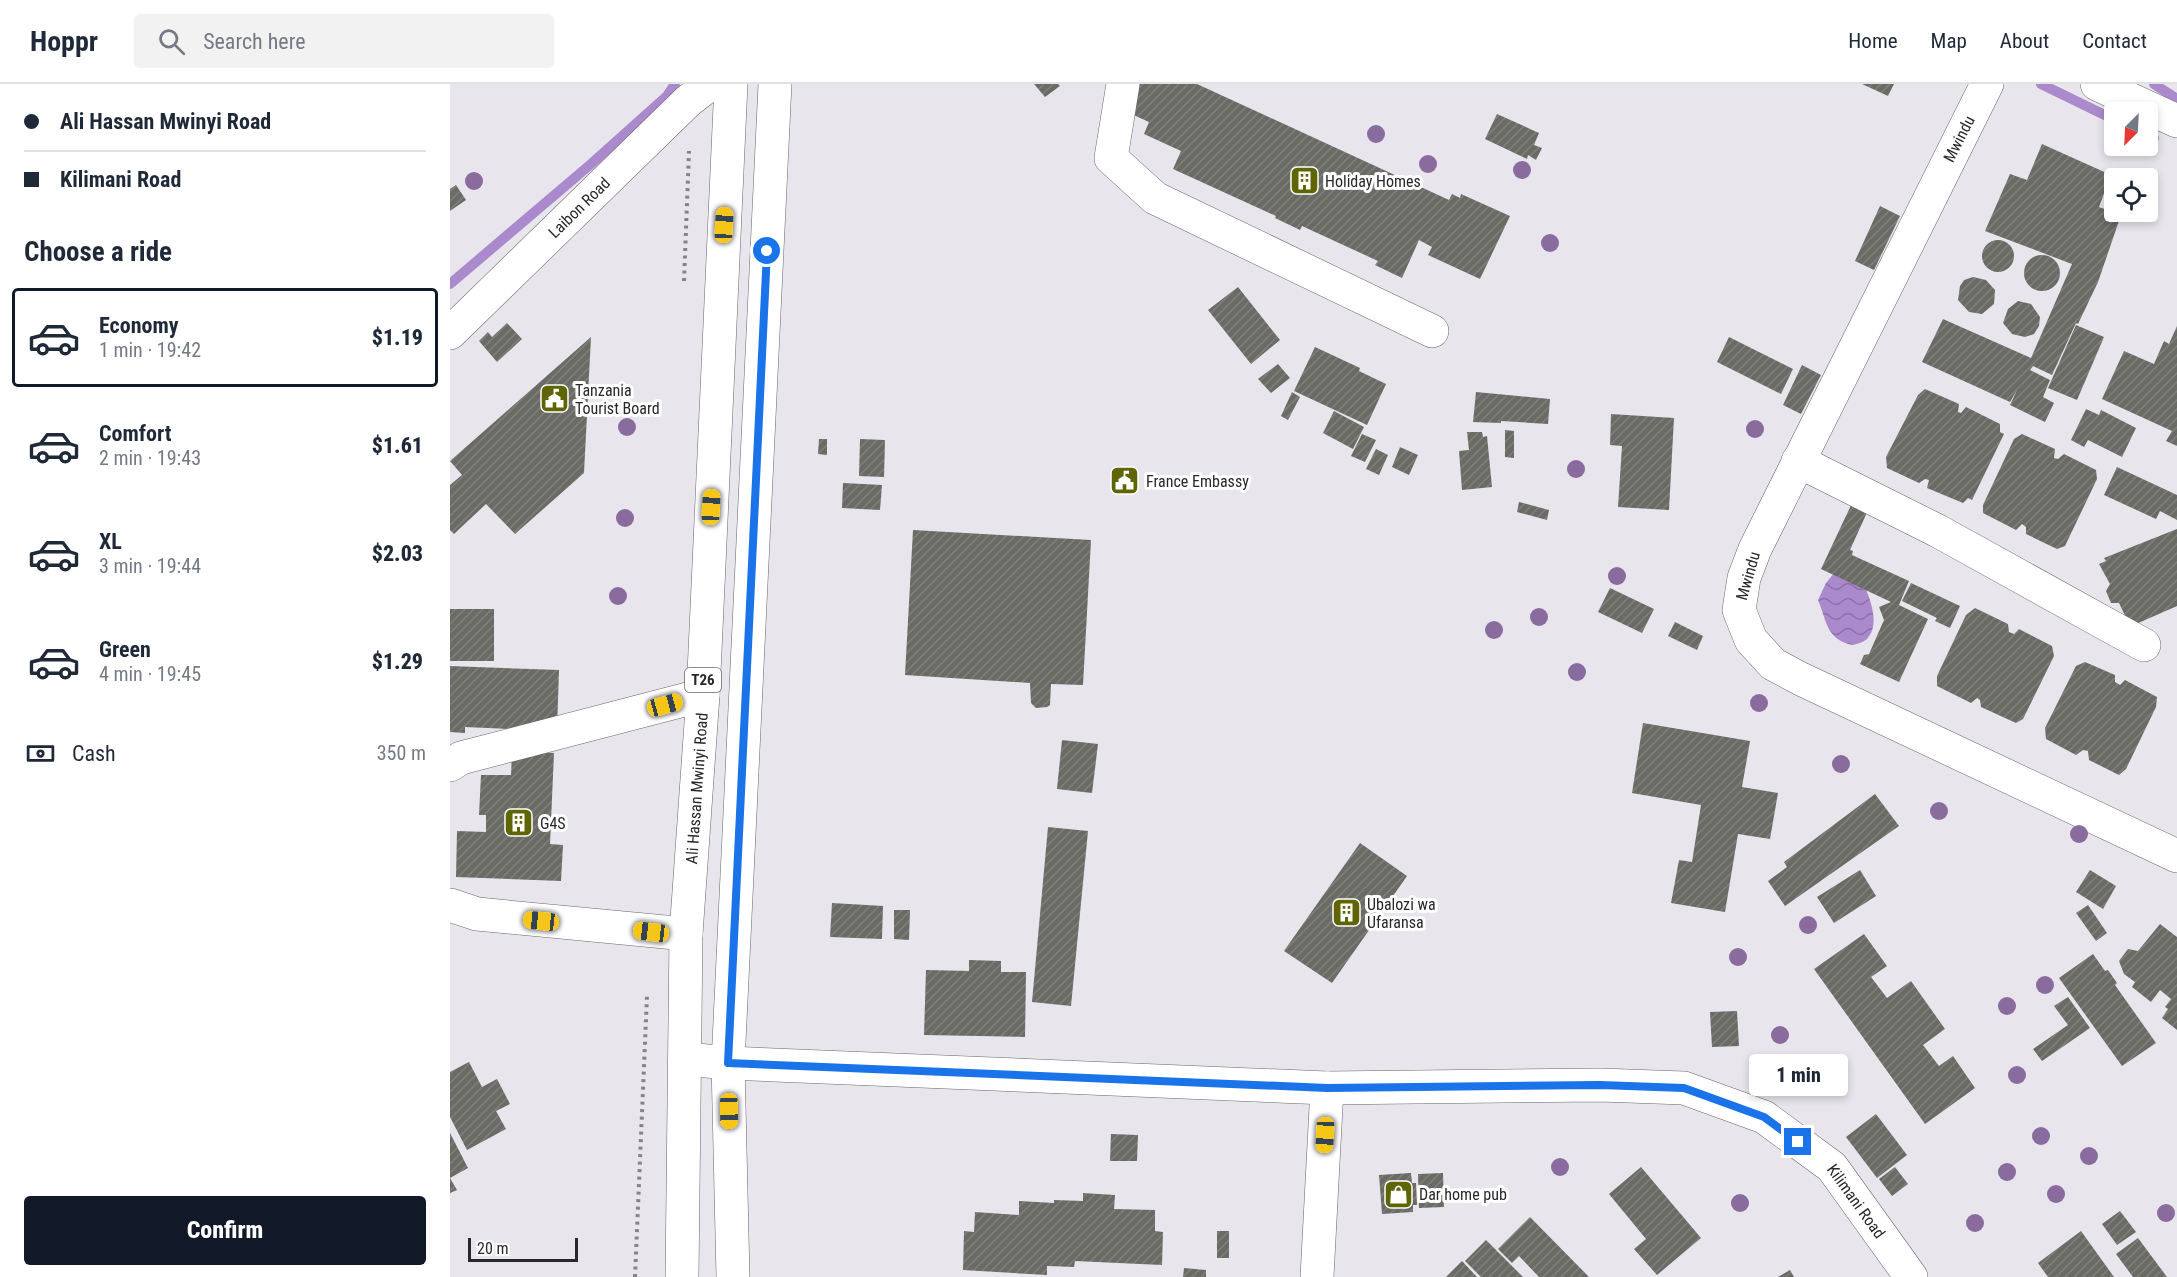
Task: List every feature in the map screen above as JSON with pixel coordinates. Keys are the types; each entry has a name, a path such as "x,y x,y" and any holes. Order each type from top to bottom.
{"main road":[{"name":"Laibon Road","path":"450,333 688,100 710,84"},
{"name":"Ali Hassan Mwinyi Road","path":"682,1277 686,934 703,695 731,84"},
{"path":"733,1277 728,1063 775,84"},
{"path":"1123,84 1111,159 1155,198 1432,331"},
{"name":"Mwindu","path":"1987,84 1755,549 1744,578 1738,610 1751,640 1773,664 2177,856"},
{"path":"2097,84 2150,95 2177,121"},
{"path":"1798,461 1938,531 2144,645"},
{"path":"450,765 461,758 703,695"},
{"path":"450,905 477,914 686,934"},
{"name":"Kilimani Road","path":"686,1059 728,1063 1327,1088 1600,1085 1684,1088 1764,1117 1832,1167 1911,1277"},
{"path":"1317,1277 1327,1088"}],"water":[{"path":"1835,572 1862,579 1874,617 1871,632 1866,640 1853,645 1837,639 1832,634 1818,600 1826,583"}],"building":[{"path":"1034,84 1058,84 1060,86 1045,97"},
{"name":"Holiday Homes","path":"1135,84 1197,84 1449,200 1452,194 1460,198 1461,194 1510,216 1480,279 1428,255 1432,247 1419,240 1402,278 1375,265 1378,261 1302,226 1300,230 1275,218 1276,216 1173,169 1181,151 1144,134 1149,122 1127,112"},
{"path":"1862,84 1894,84 1888,96"},
{"path":"1497,114 1539,133 1534,145 1542,148 1536,160 1528,155 1527,159 1485,139"},
{"path":"2042,144 2104,172 2104,194 2099,207 2104,209 2104,222 2119,222 2098,282 2052,375 2033,366 2030,370 2050,380 2043,397 2054,403 2045,422 2010,405 2017,390 2010,402 1922,362 1943,319 2031,358 2072,264 1985,231 2010,174 2027,180"},
{"path":"456,185 466,200 450,211 450,189"},
{"path":"1880,206 1900,216 1874,270 1855,261"},
{"path":"1998,240 2009,245 2014,256 2009,267 1998,272 1987,267 1982,256 1987,245"},
{"path":"2042,255 2055,260 2060,273 2055,286 2042,291 2029,286 2024,273 2029,260"},
{"path":"1973,277 1986,280 1995,290 1994,304 1982,314 1969,312 1958,300 1960,286 1964,280"},
{"path":"1238,287 1280,340 1251,364 1208,310"},
{"path":"2018,301 2031,304 2040,317 2039,326 2034,334 2025,337 2012,334 2003,323 2008,309"},
{"path":"507,323 522,339 497,362 479,341 488,332 492,337"},
{"path":"2076,325 2104,337 2077,400 2048,388"},
{"path":"2177,326 2177,446 2166,441 2172,431 2102,399 2124,351 2154,364 2164,341 2169,344"},
{"name":"Tanzania Tourist Board","path":"591,337 584,473 515,534 486,504 454,534 450,530 450,485 462,475 450,461"},
{"path":"1729,337 1793,369 1781,394 1717,362"},
{"path":"1315,347 1360,368 1359,371 1386,384 1367,425 1294,391"},
{"path":"1278,364 1290,378 1271,393 1258,379"},
{"path":"1802,365 1821,375 1801,414 1783,405"},
{"path":"1925,389 1959,404 1958,412 1961,413 1966,407 2000,424 2000,432 2004,434 1972,500 1968,498 1963,503 1927,488 1929,480 1925,479 1919,483 1887,468 1886,457 1918,395"},
{"path":"1292,392 1300,397 1288,420 1281,416"},
{"path":"1476,392 1550,399 1548,424 1473,422"},
{"path":"2086,409 2099,415 2101,410 2136,428 2122,457 2088,440 2084,447 2071,440"},
{"path":"1334,411 1364,427 1353,449 1323,433"},
{"path":"1611,414 1674,418 1669,510 1618,507 1622,446 1610,445"},
{"path":"1505,430 1514,431 1514,458 1505,457"},
{"path":"1467,432 1482,432 1483,437 1487,436 1492,487 1462,490 1459,451 1469,450"},
{"path":"1362,434 1376,440 1365,462 1351,456"},
{"path":"2022,434 2055,449 2054,458 2058,459 2064,454 2096,470 2097,479 2065,546 2057,549 2026,534 2026,527 2022,524 2016,530 1983,513 1983,505 2014,439"},
{"path":"819,439 827,439 827,455 818,454"},
{"path":"860,439 885,440 884,477 859,476"},
{"path":"1400,447 1418,455 1409,475 1392,467"},
{"path":"1376,449 1388,455 1379,475 1366,469"},
{"path":"2117,467 2177,495 2177,520 2160,511 2156,519 2104,495"},
{"path":"843,483 882,485 880,510 842,508"},
{"path":"1853,501 1869,508 1850,550 1853,551 1852,555 1909,581 1899,605 1928,619 1899,682 1860,664 1864,655 1869,654 1884,620 1879,607 1891,602 1821,569"},
{"path":"1519,502 1549,510 1547,520 1517,512"},
{"path":"2177,529 2177,606 2136,624 2129,624 2119,603 2111,603 2106,591 2110,584 2099,564 2106,561 2104,558"},
{"path":"913,530 1091,540 1083,685 1051,684 1050,705 1036,708 1031,703 1030,683 905,675"},
{"path":"1911,583 1960,606 1950,628 1935,621 1937,618 1902,601"},
{"path":"1610,588 1654,609 1642,633 1598,612"},
{"path":"1975,608 2008,624 2009,632 2014,634 2019,629 2052,646 2054,656 2023,719 2016,723 1981,707 1980,700 1977,698 1971,703 1937,686 1937,676 1966,615"},
{"path":"450,609 494,609 494,661 450,661"},
{"path":"1675,622 1703,636 1697,650 1668,636"},
{"path":"2085,662 2115,675 2115,682 2120,685 2125,680 2157,697 2156,707 2126,769 2119,775 2089,760 2088,751 2083,750 2076,755 2046,739 2045,728 2076,666"},
{"path":"450,666 559,670 557,731 465,727 465,733 450,732"},
{"path":"1643,723 1750,741 1742,787 1778,793 1770,839 1738,834 1725,912 1671,903 1679,860 1692,862 1701,805 1632,793"},
{"path":"1062,740 1098,744 1092,793 1057,789"},
{"name":"G4S","path":"512,751 554,753 550,844 563,845 561,881 456,877 457,831 486,832 486,815 479,815 481,775 511,775"},
{"path":"1875,794 1899,826 1785,906 1768,881 1787,867 1784,862"},
{"path":"1048,827 1088,831 1071,1006 1032,1002"},
{"name":"Ubalozi wa Ufaransa","path":"1360,843 1407,876 1332,983 1284,951"},
{"path":"1860,870 1876,896 1834,923 1817,897"},
{"path":"2090,870 2116,886 2103,909 2076,892"},
{"path":"832,903 883,906 882,939 830,937"},
{"path":"2088,905 2107,933 2096,941 2076,913"},
{"path":"894,910 910,910 909,940 894,939"},
{"path":"2160,924 2177,937 2177,1030 2162,1018 2168,1009 2165,1007 2171,999 2160,990 2151,1002 2132,987 2135,982 2124,974 2119,961 2128,949 2138,951"},
{"path":"1864,934 1887,966 1871,977 1887,998 1911,981 1945,1029 1923,1045 1939,1066 1953,1056 1975,1088 1925,1124 1814,969"},
{"path":"2093,954 2105,971 2108,970 2117,983 2115,985 2156,1043 2122,1066 2059,978"},
{"path":"969,960 1001,961 1001,972 1026,972 1025,1037 924,1035 926,970 969,971"},
{"path":"2068,997 2090,1028 2042,1061 2033,1049 2068,1025 2054,1006"},
{"path":"1737,1011 1739,1046 1712,1047 1710,1012"},
{"path":"469,1062 482,1087 497,1079 510,1104 496,1111 506,1129 467,1150 450,1117 450,1072"},
{"path":"1876,1114 1907,1155 1877,1178 1846,1137"},
{"path":"450,1133 468,1168 450,1178"},
{"path":"1111,1134 1138,1135 1137,1161 1110,1161"},
{"path":"1641,1167 1701,1238 1657,1275 1634,1249 1646,1239 1609,1194"},
{"path":"1895,1167 1908,1184 1892,1196 1879,1179"},
{"name":"Dar home pub","path":"1411,1173 1412,1183 1416,1183 1417,1205 1413,1205 1413,1212 1382,1214 1379,1175"},
{"name":"Dar home pub","path":"1443,1173 1444,1207 1419,1208 1418,1174"},
{"path":"450,1178 457,1190 450,1193"},
{"path":"1083,1193 1115,1195 1114,1209 1155,1210 1155,1231 1163,1232 1162,1265 1075,1261 1074,1267 1047,1266 1047,1275 963,1270 964,1231 974,1232 975,1212 1019,1215 1019,1201 1054,1203 1054,1200 1083,1201"},
{"path":"2120,1211 2136,1232 2117,1245 2102,1224"},
{"path":"1530,1217 1589,1277 1539,1277 1519,1256 1512,1263 1498,1249"},
{"path":"1217,1231 1229,1231 1229,1258 1217,1258"},
{"path":"2081,1231 2114,1277 2048,1277 2038,1263"},
{"path":"2138,1238 2167,1277 2133,1277 2116,1254"},
{"path":"1486,1240 1523,1277 1481,1277 1465,1261"},
{"path":"1462,1261 1477,1277 1446,1277"},
{"path":"1184,1268 1206,1270 1206,1277 1183,1277"},
{"path":"1790,1270 1794,1277 1778,1277"}],"waterway":[{"path":"450,284 591,164 667,96 675,84"},
{"path":"2041,84 2104,115"},
{"path":"2154,84 2177,99"}],"place":[{"name":"Holiday Homes","path":"1304,181"},
{"name":"Tanzania Tourist Board","path":"554,399"},
{"name":"France Embassy","path":"1125,481"},
{"name":"G4S","path":"519,823"},
{"name":"Ubalozi wa Ufaransa","path":"1346,913"},
{"name":"Dar home pub","path":"1398,1194"}],"route":[{"path":"767,251 728,1063 1327,1088 1600,1085 1684,1088 1764,1117 1798,1142"}]}
